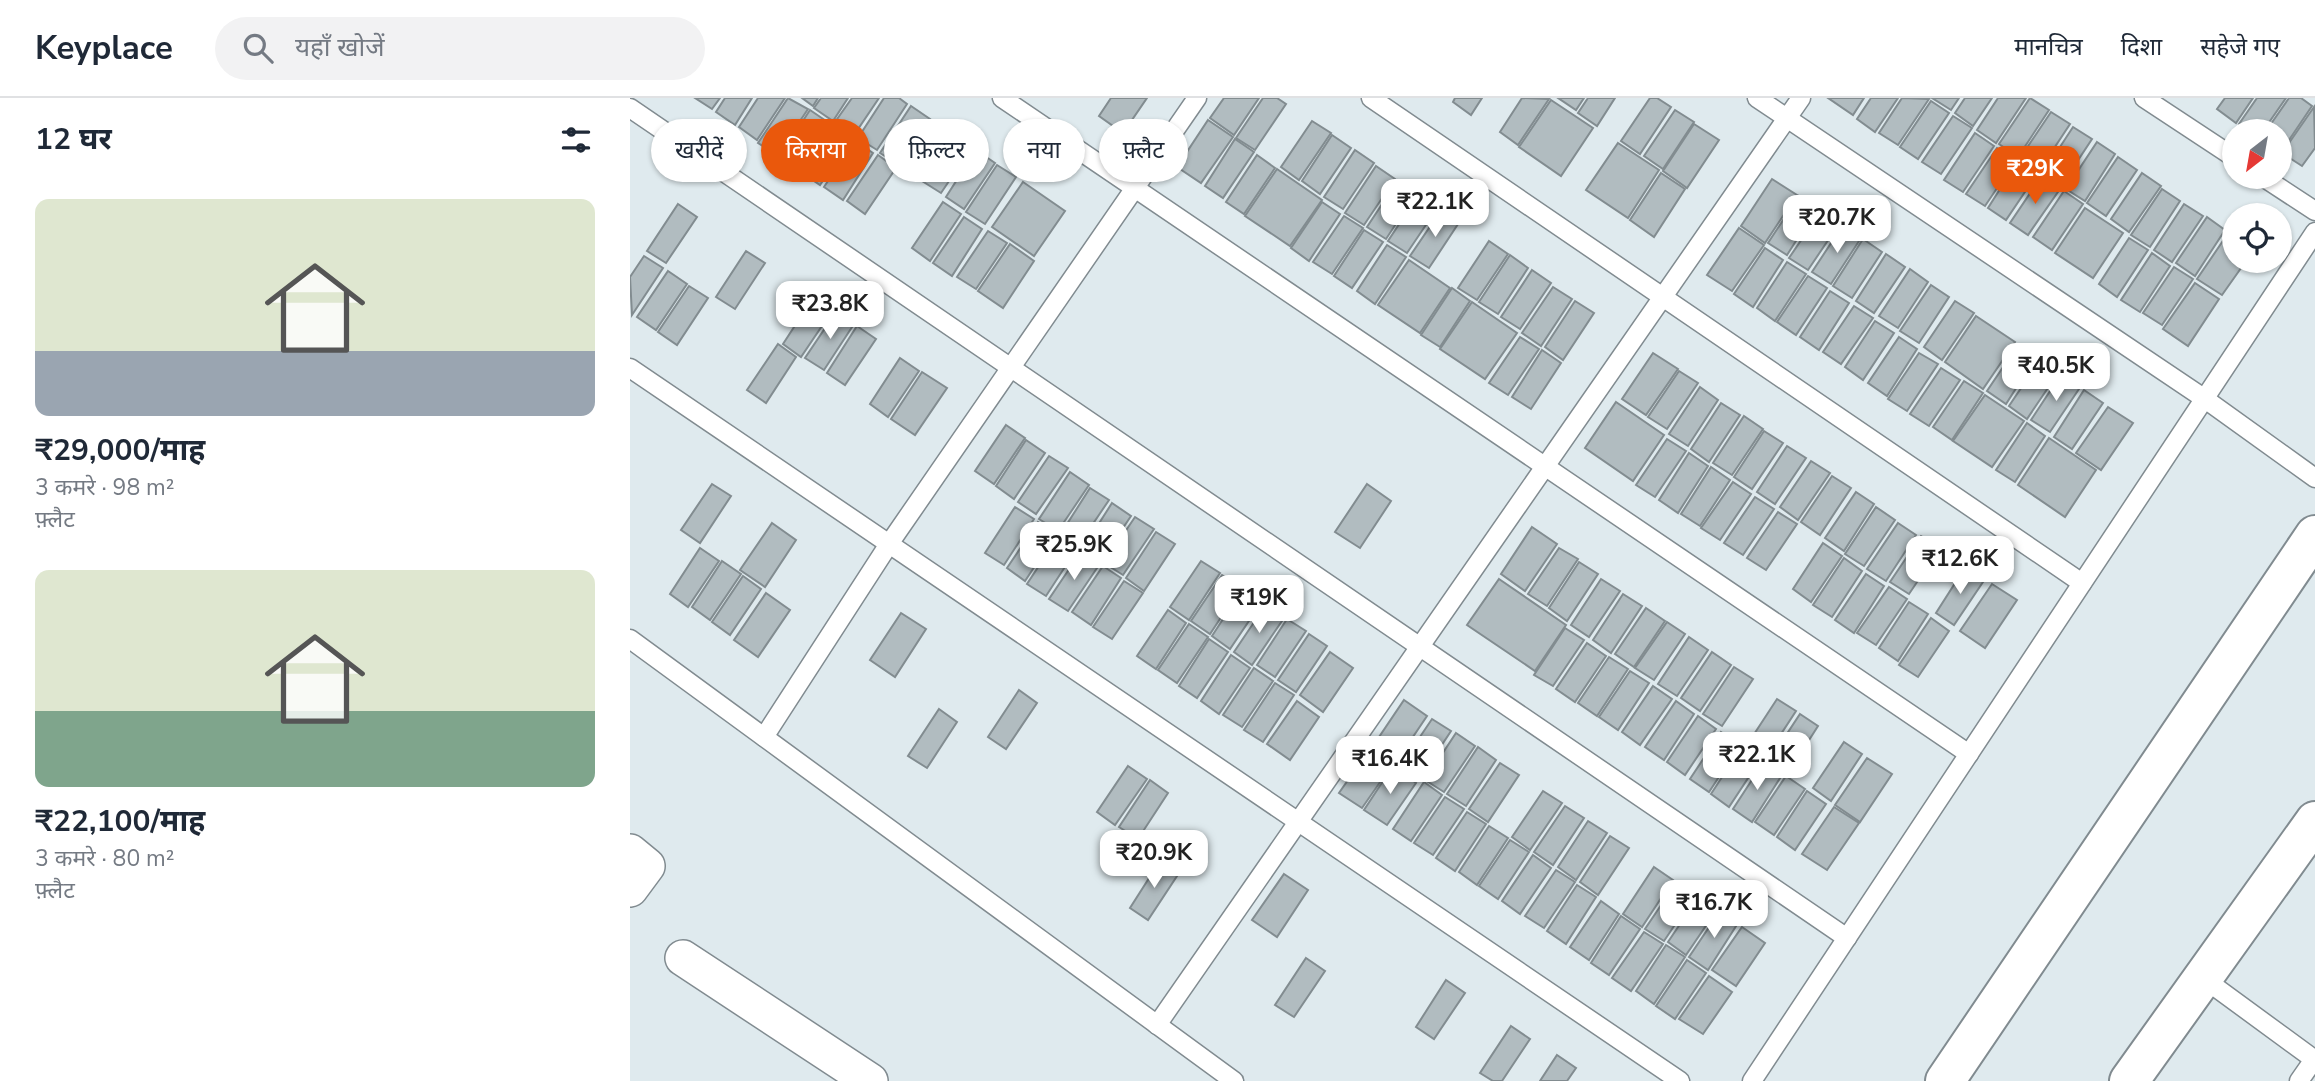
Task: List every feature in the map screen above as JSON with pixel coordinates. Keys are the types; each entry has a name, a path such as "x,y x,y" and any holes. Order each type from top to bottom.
{"street":[{"path":"1945,1081 2315,535"},
{"path":"2129,1081 2315,821"},
{"path":"630,852 647,866 630,889"},
{"path":"683,958 870,1081"}],"lane":[{"path":"1002,98 1969,754"},
{"path":"764,737 889,544 1197,98"},
{"path":"1371,98 2082,583"},
{"path":"1757,98 2204,399 2315,478"},
{"path":"1157,1025 1801,98"},
{"path":"2144,98 2222,149"},
{"path":"630,108 1847,938"},
{"path":"2281,189 2315,211"},
{"path":"1752,1081 2315,232"},
{"path":"630,368 1680,1081"},
{"path":"630,639 1234,1081"},
{"path":"2203,978 2315,1059 2299,1081"}],"building":[{"path":"695,98 720,98 712,109"},
{"path":"725,98 752,98 739,119 726,119 716,112"},
{"path":"758,98 785,98 771,119 761,119 761,134 757,140 747,133 747,119 744,119"},
{"path":"788,98 808,109 801,119 774,119"},
{"path":"802,98 818,98 813,106"},
{"path":"821,98 848,98 834,119 814,108"},
{"path":"852,98 879,98 865,119 837,119"},
{"path":"884,98 899,98 907,104 897,119 884,119 884,139 877,150 870,146 870,120"},
{"path":"1111,98 1147,98 1133,119 1103,119 1099,116"},
{"path":"1224,98 1259,98 1234,135 1210,118"},
{"path":"1263,98 1277,98 1286,104 1255,150 1236,138"},
{"path":"1455,98 1482,98 1471,115 1453,102"},
{"path":"1522,98 1549,99 1518,145 1500,132"},
{"path":"1558,98 1584,98 1576,110"},
{"path":"1588,98 1615,98 1597,126 1578,113"},
{"path":"1650,98 1657,98 1671,107 1640,154 1621,141"},
{"path":"1828,98 1864,98 1853,115"},
{"path":"1871,98 1898,98 1875,132 1857,119"},
{"path":"1902,98 1929,99 1898,145 1879,133"},
{"path":"1932,98 1959,98 1951,110"},
{"path":"1965,98 1992,98 1973,126 1955,113"},
{"path":"1998,98 2026,98 1996,143 1977,130"},
{"path":"2030,98 2049,110 2018,157 1999,144"},
{"path":"2225,98 2253,98 2239,119 2231,119 2217,109"},
{"path":"2257,98 2286,98 2271,119 2242,119"},
{"path":"2289,98 2301,98 2312,106 2292,136 2292,119 2274,119"},
{"path":"1551,100 1593,128 1561,176 1519,147"},
{"path":"1931,101 1949,113 1918,159 1900,147"},
{"path":"911,106 930,119 902,119"},
{"path":"2314,107 2315,148 2302,166 2292,160 2292,139"},
{"path":"810,110 823,119 804,119"},
{"path":"1675,110 1694,122 1663,169 1644,156"},
{"path":"2051,112 2070,124 2039,171 2020,158"},
{"path":"1953,116 1972,128 1941,174 1922,162"},
{"path":"1208,120 1233,137 1201,183 1188,174 1188,150"},
{"path":"1312,121 1331,133 1299,180 1281,167"},
{"path":"1694,124 1719,140 1687,188 1663,171"},
{"path":"2073,127 2092,139 2061,186 2043,173"},
{"path":"1975,133 1994,146 1963,192 1944,180"},
{"path":"1332,135 1351,148 1320,194 1302,181"},
{"path":"1235,139 1254,152 1223,198 1205,186"},
{"path":"2097,142 2115,154 2085,201 2066,189"},
{"path":"1618,143 1659,170 1628,218 1586,190"},
{"path":"1997,148 2016,160 1985,206 1966,194"},
{"path":"1355,150 1374,163 1343,209 1324,197"},
{"path":"878,155 884,159 884,182 887,182 865,214 847,201 860,182 870,182 870,167"},
{"path":"1257,155 1275,168 1244,214 1226,202"},
{"path":"2118,157 2137,170 2106,216 2087,203"},
{"path":"989,159 995,163 989,172"},
{"path":"2018,161 2037,174 2006,220 1988,208"},
{"path":"997,165 1003,169 1003,182 1013,182 985,224 966,212 986,182 989,182"},
{"path":"1376,166 1395,179 1364,225 1345,213"},
{"path":"1277,169 1322,200 1290,246 1245,216"},
{"path":"1661,173 1685,189 1654,237 1630,220"},
{"path":"2142,173 2161,186 2129,232 2111,219"},
{"path":"2041,177 2060,189 2028,235 2010,223"},
{"path":"1772,179 1797,195 1765,243 1741,226"},
{"path":"1398,180 1417,192 1386,239 1367,227"},
{"path":"827,182 854,182 843,200 824,187"},
{"path":"924,182 948,182 941,193"},
{"path":"956,182 982,182 964,209 946,197"},
{"path":"1023,182 1065,211 1034,256 992,227"},
{"path":"2162,189 2180,201 2150,247 2131,235"},
{"path":"2064,191 2083,204 2052,250 2033,237"},
{"path":"1419,194 1438,207 1407,253 1388,241"},
{"path":"1799,196 1817,208 1787,255 1768,243"},
{"path":"943,202 961,214 930,261 912,248"},
{"path":"1322,202 1340,214 1309,261 1291,248"},
{"path":"678,204 697,217 666,263 647,251"},
{"path":"2184,204 2203,216 2172,262 2154,250"},
{"path":"2085,208 2123,233 2093,278 2055,253"},
{"path":"1442,209 1460,221 1429,268 1410,256"},
{"path":"1821,211 1839,224 1808,270 1789,258"},
{"path":"1344,216 1363,228 1332,274 1313,262"},
{"path":"964,217 982,229 952,276 933,263"},
{"path":"2207,217 2222,228 2222,235 2195,276 2176,263"},
{"path":"1843,225 1861,238 1831,284 1812,272"},
{"path":"1739,228 1764,245 1732,291 1707,275"},
{"path":"1364,230 1383,242 1352,288 1334,276"},
{"path":"988,231 1007,243 976,289 957,277"},
{"path":"2129,238 2148,250 2117,297 2099,284"},
{"path":"1863,239 1882,252 1852,298 1833,286"},
{"path":"1489,241 1508,254 1477,300 1458,288"},
{"path":"2222,242 2222,273 2238,273 2222,295 2197,279"},
{"path":"1010,244 1034,261 1003,308 978,291"},
{"path":"1387,245 1406,257 1375,304 1357,291"},
{"path":"1765,248 1783,260 1753,307 1734,294"},
{"path":"746,251 765,263 735,309 716,297"},
{"path":"2152,253 2170,266 2140,312 2121,300"},
{"path":"1886,254 1905,267 1874,313 1856,301"},
{"path":"1510,255 1528,268 1498,314 1479,302"},
{"path":"644,256 663,268 632,315 630,277"},
{"path":"1409,260 1450,288 1420,333 1378,305"},
{"path":"1787,262 1806,274 1775,321 1757,308"},
{"path":"2174,267 2193,279 2162,325 2143,313"},
{"path":"1910,269 1928,282 1898,328 1879,316"},
{"path":"1532,270 1551,283 1520,329 1501,317"},
{"path":"668,271 687,284 656,330 637,317"},
{"path":"1808,276 1827,288 1796,335 1777,322"},
{"path":"2195,283 2219,299 2188,346 2163,329"},
{"path":"1931,285 1949,297 1919,343 1900,331"},
{"path":"689,286 708,298 677,345 658,332"},
{"path":"1553,287 1572,299 1541,346 1522,333"},
{"path":"1452,288 1470,301 1440,347 1421,335"},
{"path":"1830,291 1849,303 1819,350 1800,337"},
{"path":"813,298 832,311 801,357 783,344"},
{"path":"1575,301 1594,313 1563,360 1545,347"},
{"path":"1955,301 1974,313 1942,360 1924,347"},
{"path":"1472,302 1517,333 1485,379 1440,349"},
{"path":"1854,306 1873,318 1841,364 1823,352"},
{"path":"836,312 854,324 824,370 805,358"},
{"path":"1976,316 2015,342 1983,389 1945,362"},
{"path":"1875,321 1894,333 1863,380 1845,367"},
{"path":"857,326 876,339 845,385 827,373"},
{"path":"1520,337 1539,349 1508,395 1489,383"},
{"path":"1899,337 1917,349 1887,396 1868,383"},
{"path":"778,344 796,357 766,403 747,390"},
{"path":"2018,345 2036,357 2006,404 1987,391"},
{"path":"1542,350 1561,363 1531,409 1512,397"},
{"path":"1653,353 1678,369 1646,415 1622,399"},
{"path":"1919,353 1938,364 1907,411 1888,399"},
{"path":"900,358 919,371 888,417 870,404"},
{"path":"2040,360 2058,373 2027,419 2009,406"},
{"path":"1941,368 1960,380 1929,426 1910,414"},
{"path":"1679,371 1698,383 1667,429 1648,417"},
{"path":"922,372 947,388 915,435 891,419"},
{"path":"2062,373 2081,386 2050,432 2031,420"},
{"path":"1964,381 1983,393 1952,440 1933,427"},
{"path":"1700,387 1718,400 1688,446 1669,434"},
{"path":"2084,390 2103,403 2072,449 2054,437"},
{"path":"1985,395 2024,421 1992,467 1953,441"},
{"path":"1616,402 1664,435 1633,481 1585,448"},
{"path":"1721,403 1740,415 1709,462 1691,449"},
{"path":"2108,407 2133,423 2101,470 2076,453"},
{"path":"1744,416 1763,429 1732,475 1713,463"},
{"path":"2027,423 2045,436 2015,482 1996,470"},
{"path":"1006,425 1025,438 994,484 975,471"},
{"path":"1764,431 1783,443 1752,489 1734,477"},
{"path":"2049,438 2096,470 2065,517 2018,485"},
{"path":"1667,439 1686,451 1655,497 1636,485"},
{"path":"1026,440 1045,453 1014,499 996,486"},
{"path":"1787,446 1806,458 1775,504 1757,492"},
{"path":"1689,453 1708,466 1678,513 1659,500"},
{"path":"1049,456 1068,468 1036,514 1018,502"},
{"path":"1811,461 1830,473 1798,520 1780,507"},
{"path":"1711,467 1730,480 1700,526 1681,514"},
{"path":"1070,472 1089,485 1058,531 1039,519"},
{"path":"1832,476 1851,488 1820,535 1801,522"},
{"path":"1733,482 1751,494 1720,540 1701,528"},
{"path":"712,484 731,496 700,543 681,530"},
{"path":"1367,484 1391,501 1360,548 1335,532"},
{"path":"1090,488 1109,500 1078,546 1060,535"},
{"path":"1856,492 1874,504 1844,551 1825,538"},
{"path":"1755,497 1774,509 1743,555 1724,543"},
{"path":"1112,503 1131,516 1100,562 1082,550"},
{"path":"1015,507 1034,519 1004,565 985,553"},
{"path":"1876,507 1895,520 1864,566 1845,554"},
{"path":"1778,512 1797,524 1766,570 1747,558"},
{"path":"1135,517 1154,529 1123,575 1104,563"},
{"path":"1038,522 1056,534 1025,581 1007,568"},
{"path":"772,523 796,540 765,587 740,570"},
{"path":"1898,523 1916,535 1886,581 1867,569"},
{"path":"1532,527 1557,544 1525,591 1501,574"},
{"path":"1156,532 1175,544 1144,591 1126,578"},
{"path":"1921,536 1940,548 1909,594 1890,582"},
{"path":"1058,537 1076,550 1046,596 1027,584"},
{"path":"1823,543 1842,556 1811,602 1793,589"},
{"path":"700,548 719,561 688,607 670,594"},
{"path":"1559,548 1578,559 1547,606 1528,594"},
{"path":"1080,553 1099,565 1068,611 1049,599"},
{"path":"1844,558 1862,571 1832,617 1813,605"},
{"path":"722,561 741,574 710,620 692,607"},
{"path":"1201,561 1220,573 1189,620 1170,607"},
{"path":"1579,562 1598,574 1567,621 1549,608"},
{"path":"1103,566 1121,578 1091,625 1072,612"},
{"path":"1966,566 1985,579 1954,625 1936,613"},
{"path":"1866,574 1884,586 1854,633 1835,620"},
{"path":"1222,575 1241,587 1210,634 1191,621"},
{"path":"743,576 761,589 730,635 712,622"},
{"path":"1499,579 1566,625 1535,671 1467,625"},
{"path":"1601,579 1620,591 1589,637 1571,625"},
{"path":"1124,581 1143,593 1112,639 1093,627"},
{"path":"1992,584 2017,600 1985,648 1960,631"},
{"path":"1889,587 1907,599 1876,645 1857,633"},
{"path":"1242,590 1261,603 1230,649 1212,636"},
{"path":"766,593 790,610 758,657 734,640"},
{"path":"1623,594 1642,606 1611,653 1593,640"},
{"path":"1909,602 1928,614 1898,661 1879,648"},
{"path":"1265,606 1284,618 1252,665 1234,652"},
{"path":"1646,608 1665,621 1634,667 1615,654"},
{"path":"1168,610 1186,623 1156,669 1137,656"},
{"path":"901,613 926,629 895,677 870,660"},
{"path":"1931,618 1949,631 1918,677 1899,665"},
{"path":"1287,619 1306,631 1275,677 1257,665"},
{"path":"1667,622 1685,634 1654,680 1635,668"},
{"path":"1189,624 1208,637 1177,683 1158,670"},
{"path":"1565,628 1584,640 1553,686 1534,675"},
{"path":"1309,634 1327,646 1296,692 1278,680"},
{"path":"1689,637 1708,650 1677,696 1658,684"},
{"path":"1209,639 1228,652 1197,698 1179,686"},
{"path":"1587,643 1606,656 1575,702 1556,689"},
{"path":"1330,652 1353,668 1323,712 1300,695"},
{"path":"1712,652 1731,665 1700,711 1681,698"},
{"path":"1231,655 1250,668 1219,714 1201,701"},
{"path":"1609,657 1628,669 1597,716 1578,703"},
{"path":"1734,667 1753,679 1722,726 1703,714"},
{"path":"1254,668 1273,681 1242,727 1223,715"},
{"path":"1630,671 1649,683 1618,730 1599,717"},
{"path":"1275,683 1294,695 1263,742 1244,730"},
{"path":"1653,686 1672,699 1640,745 1622,732"},
{"path":"1019,690 1037,703 1006,749 988,737"},
{"path":"1777,699 1796,711 1766,757 1747,745"},
{"path":"1404,700 1427,716 1398,759 1375,743"},
{"path":"1297,701 1319,717 1290,760 1267,744"},
{"path":"1676,701 1694,714 1664,760 1645,747"},
{"path":"939,709 957,722 927,768 908,756"},
{"path":"1800,714 1818,726 1788,773 1769,761"},
{"path":"1698,716 1716,729 1685,775 1667,762"},
{"path":"1432,719 1451,731 1420,778 1401,765"},
{"path":"1721,732 1740,745 1709,792 1690,779"},
{"path":"1456,733 1475,746 1444,792 1425,780"},
{"path":"1844,742 1862,754 1831,801 1813,788"},
{"path":"1478,747 1496,760 1466,806 1447,794"},
{"path":"1741,748 1760,760 1729,807 1711,794"},
{"path":"1369,750 1392,765 1362,808 1339,793"},
{"path":"1867,758 1892,774 1860,822 1835,805"},
{"path":"1500,763 1519,775 1488,822 1469,809"},
{"path":"1763,763 1782,775 1752,822 1733,809"},
{"path":"1128,766 1147,779 1115,825 1097,812"},
{"path":"1393,766 1416,783 1387,825 1364,810"},
{"path":"1786,776 1805,789 1774,835 1755,822"},
{"path":"1150,780 1168,793 1138,839 1119,827"},
{"path":"1424,782 1442,795 1411,841 1393,829"},
{"path":"1543,791 1562,803 1530,850 1512,837"},
{"path":"1807,791 1826,804 1795,850 1777,837"},
{"path":"1445,797 1464,809 1433,855 1414,843"},
{"path":"1565,806 1584,818 1553,865 1534,852"},
{"path":"1834,807 1859,823 1827,870 1802,854"},
{"path":"1467,812 1486,824 1455,871 1436,858"},
{"path":"1588,821 1607,833 1576,880 1558,867"},
{"path":"1489,826 1508,838 1477,885 1459,872"},
{"path":"1610,836 1629,848 1598,895 1580,882"},
{"path":"1510,840 1529,852 1498,899 1479,886"},
{"path":"1533,855 1551,868 1520,914 1502,901"},
{"path":"1160,861 1179,873 1148,920 1130,908"},
{"path":"1654,867 1673,880 1642,927 1623,914"},
{"path":"1556,870 1575,882 1544,928 1525,916"},
{"path":"1284,874 1308,890 1277,937 1252,920"},
{"path":"1676,883 1695,895 1664,941 1645,929"},
{"path":"1577,885 1596,897 1566,944 1547,931"},
{"path":"1699,896 1718,908 1686,955 1668,942"},
{"path":"1601,901 1619,914 1589,960 1570,947"},
{"path":"1720,911 1738,923 1708,970 1689,957"},
{"path":"1621,916 1640,929 1609,975 1591,963"},
{"path":"1742,927 1765,943 1736,986 1712,970"},
{"path":"1644,932 1663,944 1631,991 1612,978"},
{"path":"1666,945 1685,957 1654,1004 1636,991"},
{"path":"1306,958 1325,971 1294,1017 1275,1005"},
{"path":"1687,960 1706,973 1675,1019 1656,1006"},
{"path":"1709,976 1732,992 1703,1034 1679,1019"},
{"path":"1446,980 1465,993 1434,1039 1416,1027"},
{"path":"1511,1026 1530,1039 1502,1081 1493,1081 1480,1073"},
{"path":"1557,1055 1576,1068 1567,1081 1540,1081"}]}
